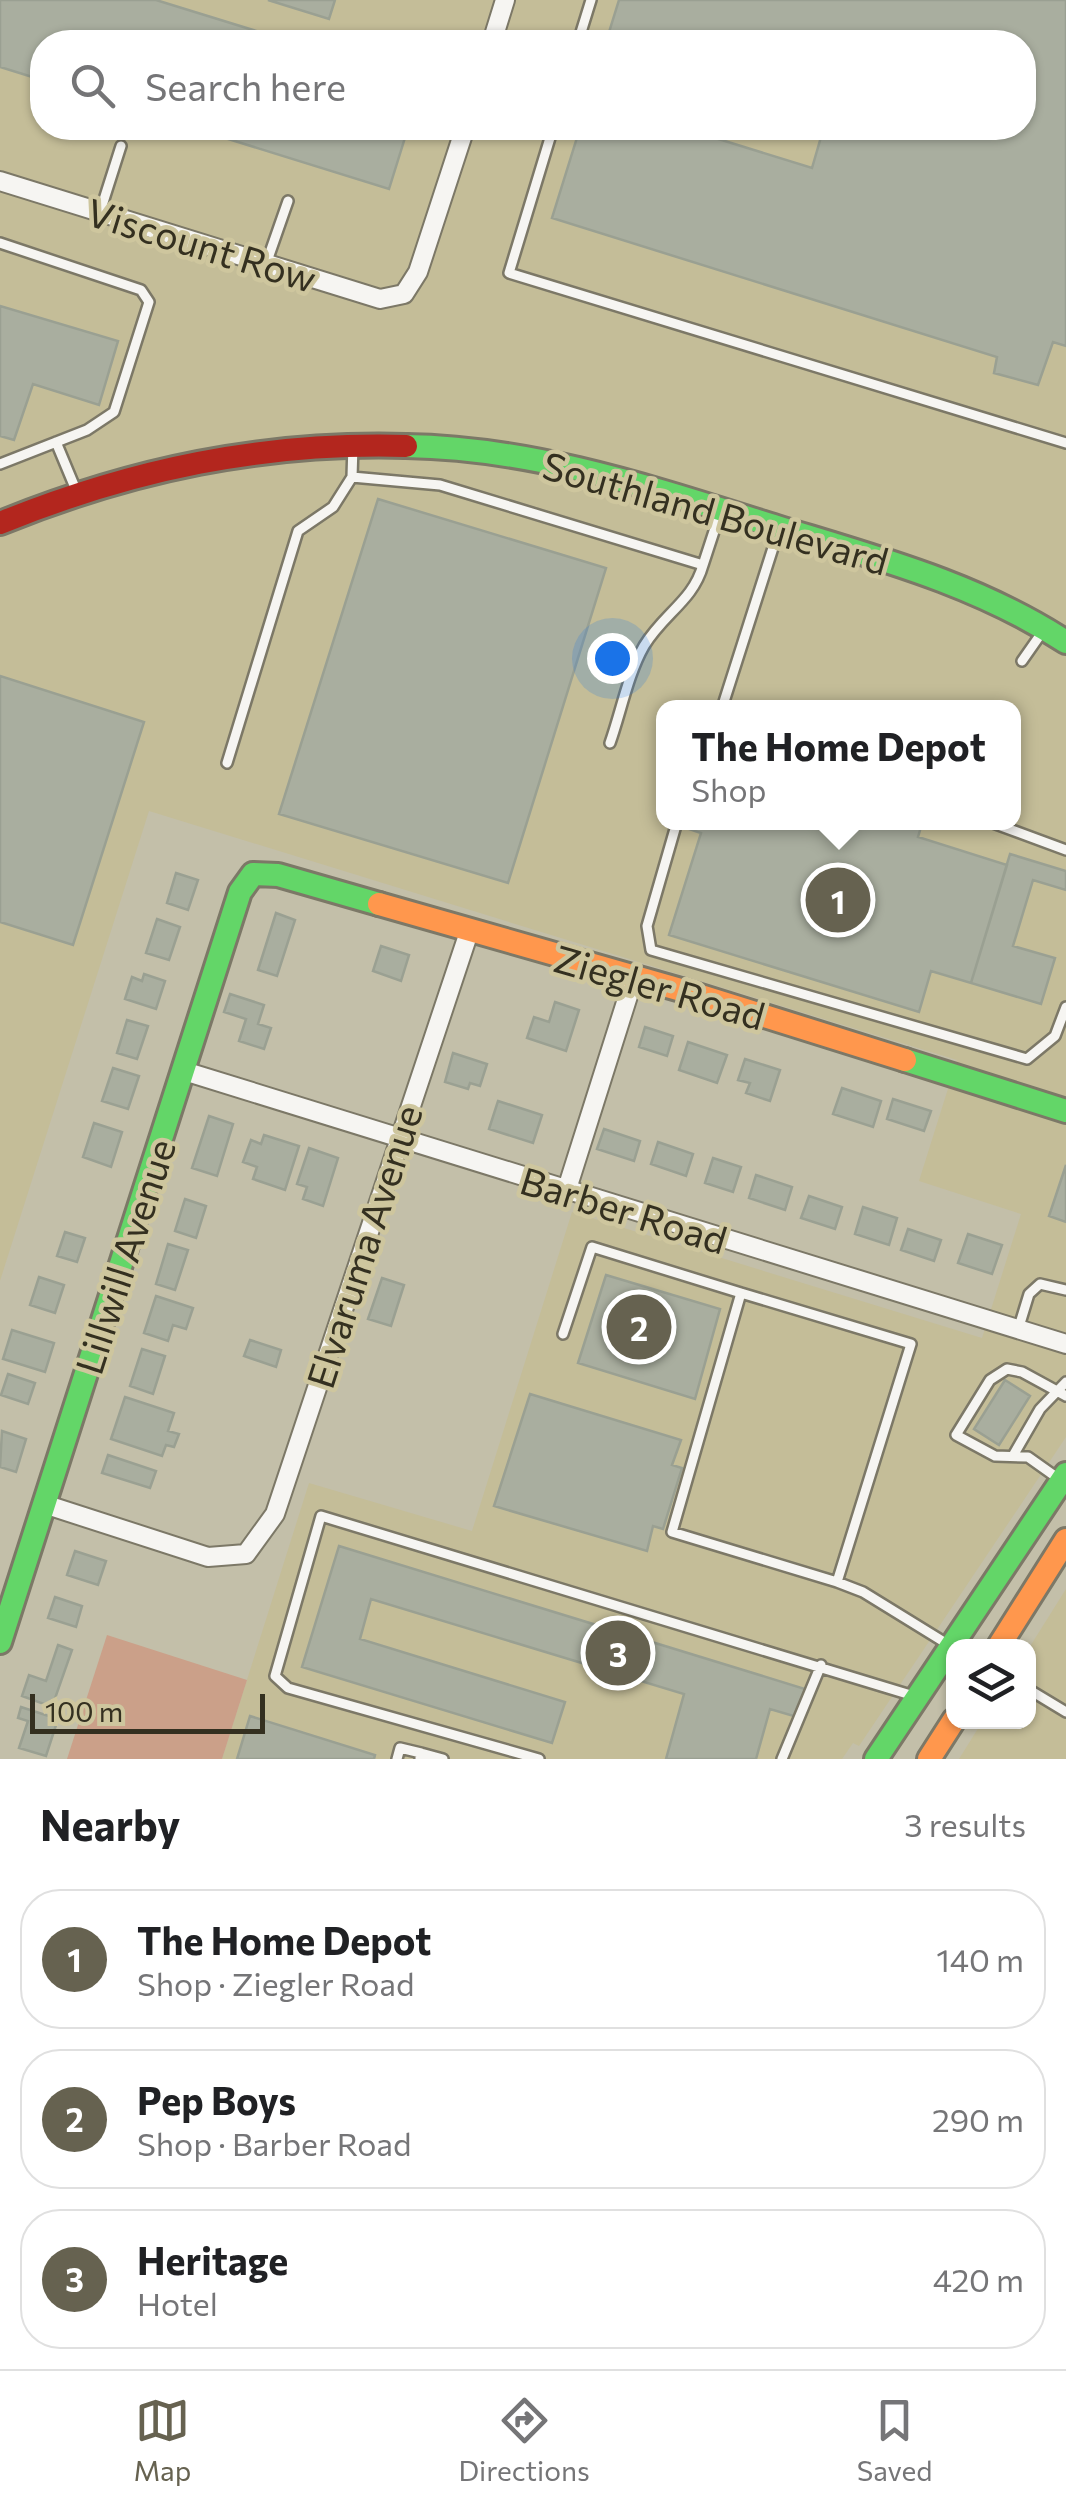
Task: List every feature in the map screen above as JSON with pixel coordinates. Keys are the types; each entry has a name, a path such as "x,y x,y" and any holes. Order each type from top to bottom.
{"street":[{"path":"496,30 506,0"},
{"name":"Viscount Row","path":"0,181 380,299 404,294 418,272 461,140"},
{"name":"Southland Boulevard","path":"0,523 129,475 232,453 353,442 459,447 573,466 939,577 1006,604 1066,642"},
{"name":"Ziegler Road","path":"253,874 278,874 634,977 1066,1111"},
{"name":"Lillwill Avenue","path":"0,1642 240,892 253,874"},
{"name":"Elvaruma Avenue","path":"44,1504 208,1557 246,1554 275,1514 468,932"},
{"path":"566,1192 634,977"},
{"name":"Barber Road","path":"184,1071 1066,1344"},
{"path":"957,1639 1064,1478"},
{"path":"1003,1639 1066,1540"},
{"path":"876,1759 946,1655"},
{"path":"929,1759 948,1729"}],"lane":[{"path":"582,30 591,0"},
{"path":"548,140 509,273 1066,442"},
{"path":"100,212 121,146"},
{"path":"266,264 288,201"},
{"path":"0,243 141,290 149,302 114,412 56,442 0,464"},
{"path":"56,442 77,493"},
{"path":"227,763 298,531 334,507 352,477 353,442"},
{"path":"352,477 440,486 704,566"},
{"path":"610,743 641,650 663,617 697,589 721,510"},
{"path":"725,700 780,528"},
{"path":"1022,661 1045,628"},
{"path":"675,830 647,926 651,950 1027,1059 1055,1036 1066,1007"},
{"path":"1012,830 1066,850"},
{"path":"563,1334 592,1247 912,1344 837,1582"},
{"path":"1018,1330 1029,1294 1040,1284 1066,1290"},
{"path":"741,1293 672,1532 863,1592 946,1642"},
{"path":"1062,1393 1015,1370 998,1372 956,1436 996,1456 1028,1457 1064,1478"},
{"path":"1014,1454 1062,1393 1066,1382"},
{"path":"538,1759 288,1688 276,1676 321,1516 821,1664 917,1697"},
{"path":"782,1759 821,1664"},
{"path":"1036,1693 1066,1712"},
{"path":"396,1759 400,1748 443,1759"}],"shaded area":[{"path":"0,0 1066,0 1066,1437 859,1746 853,1743 842,1759 222,1759 309,1483 472,1531 572,1212 982,1338 1021,1214 919,1181 957,1060 149,811 0,1281"},
{"path":"1066,1589 1066,1759 959,1759 978,1729 1036,1729 1035,1639"},
{"path":"107,1635 247,1680 222,1759 67,1759"}],"building":[{"path":"0,0 156,0 253,30 30,30 30,76 0,67"},
{"path":"268,0 335,0 329,19"},
{"path":"619,0 1066,0 1066,346 1053,342 1038,385 994,373 997,357 552,218 576,140 722,140 812,168 820,140 1036,140 1036,30 610,30"},
{"path":"232,140 404,140 389,189"},
{"path":"0,306 118,341 99,405 33,384 14,440 0,436"},
{"path":"378,499 606,568 508,883 279,814"},
{"path":"0,676 144,722 73,945 0,922"},
{"path":"692,830 920,830 918,837 1007,865 971,983 931,971 919,1012 669,935 701,833"},
{"path":"1010,854 1066,871 1066,890 1033,880 1013,946 1055,958 1041,1004 971,983"},
{"path":"176,873 198,880 188,910 167,903"},
{"path":"276,913 295,920 277,976 258,970"},
{"path":"157,919 180,927 169,960 146,953"},
{"path":"381,946 409,955 401,981 373,971"},
{"path":"144,974 165,981 156,1009 125,999 132,977 142,981"},
{"path":"230,994 264,1005 258,1024 271,1028 264,1049 239,1041 246,1019 224,1012"},
{"path":"555,1002 579,1010 566,1051 527,1038 534,1017 549,1022"},
{"path":"127,1020 148,1026 137,1059 117,1053"},
{"path":"645,1027 673,1036 667,1056 639,1047"},
{"path":"688,1042 727,1055 717,1083 679,1070"},
{"path":"453,1053 487,1064 480,1086 470,1083 468,1089 445,1082"},
{"path":"745,1059 780,1070 770,1101 746,1093 750,1083 738,1080"},
{"path":"113,1068 139,1076 128,1109 102,1101"},
{"path":"842,1088 881,1101 873,1127 833,1114"},
{"path":"893,1099 931,1111 924,1131 887,1119"},
{"path":"498,1101 542,1115 533,1143 489,1129"},
{"path":"209,1116 233,1124 217,1176 192,1168"},
{"path":"94,1123 122,1132 111,1167 83,1157"},
{"path":"604,1129 640,1141 634,1161 597,1149"},
{"path":"264,1135 299,1146 285,1190 253,1179 257,1167 243,1162 251,1140 261,1144"},
{"path":"658,1142 693,1154 686,1176 651,1164"},
{"path":"309,1148 338,1158 323,1206 303,1199 307,1187 297,1184"},
{"path":"713,1158 741,1167 733,1192 705,1183"},
{"path":"1066,1165 1066,1222 1049,1216"},
{"path":"756,1175 792,1187 785,1210 749,1198"},
{"path":"809,1196 842,1207 835,1229 801,1218"},
{"path":"185,1199 206,1206 196,1238 175,1231"},
{"path":"863,1207 897,1218 889,1245 855,1234"},
{"path":"908,1229 941,1240 934,1261 901,1250"},
{"path":"65,1232 85,1238 77,1262 57,1256"},
{"path":"968,1234 1002,1245 992,1274 958,1263"},
{"path":"168,1244 188,1250 175,1290 156,1284"},
{"path":"606,1275 720,1309 695,1399 578,1363"},
{"path":"39,1277 64,1285 55,1313 30,1305"},
{"path":"382,1278 404,1285 391,1326 368,1319"},
{"path":"156,1296 193,1308 186,1329 173,1325 168,1341 144,1333"},
{"path":"12,1330 54,1343 45,1372 3,1359"},
{"path":"250,1340 281,1350 276,1367 244,1356"},
{"path":"142,1349 165,1356 153,1394 130,1386"},
{"path":"8,1374 35,1383 28,1404 1,1395"},
{"path":"1005,1380 1030,1396 999,1445 974,1429"},
{"path":"530,1394 681,1440 672,1465 682,1468 663,1529 653,1526 647,1551 494,1506"},
{"path":"125,1397 174,1413 168,1431 179,1434 174,1447 166,1445 162,1456 111,1439"},
{"path":"2,1431 26,1439 16,1472 0,1467"},
{"path":"108,1455 156,1471 150,1488 102,1473"},
{"path":"339,1546 805,1689 797,1717 770,1709 756,1759 666,1759 684,1694 371,1599 360,1639 565,1702 552,1743 302,1667"},
{"path":"75,1551 106,1561 98,1585 67,1575"},
{"path":"55,1597 82,1606 76,1627 48,1618"},
{"path":"58,1645 72,1650 52,1707 22,1696 29,1675 46,1681"},
{"path":"21,1707 58,1719 46,1756 19,1748 28,1721 18,1718"},
{"path":"250,1716 375,1755 374,1759 237,1759"}],"traffic: fast":[{"path":"406,446 454,448 548,462 686,499 926,574 998,604 1066,642"},
{"path":"0,1642 240,892 253,874 278,875 379,904"},
{"path":"905,1060 1066,1111"},
{"path":"876,1759 1066,1474"}],"traffic: slow":[{"path":"379,904 688,992 905,1060"},
{"path":"1003,1639 1066,1540"},
{"path":"929,1759 948,1729"}],"traffic: jam":[{"path":"0,523 99,488 199,463 301,449 406,446"}],"place":[{"name":"The Home Depot","path":"838,900"},
{"name":"Pep Boys","path":"639,1327"},
{"name":"Heritage","path":"618,1653"}]}
